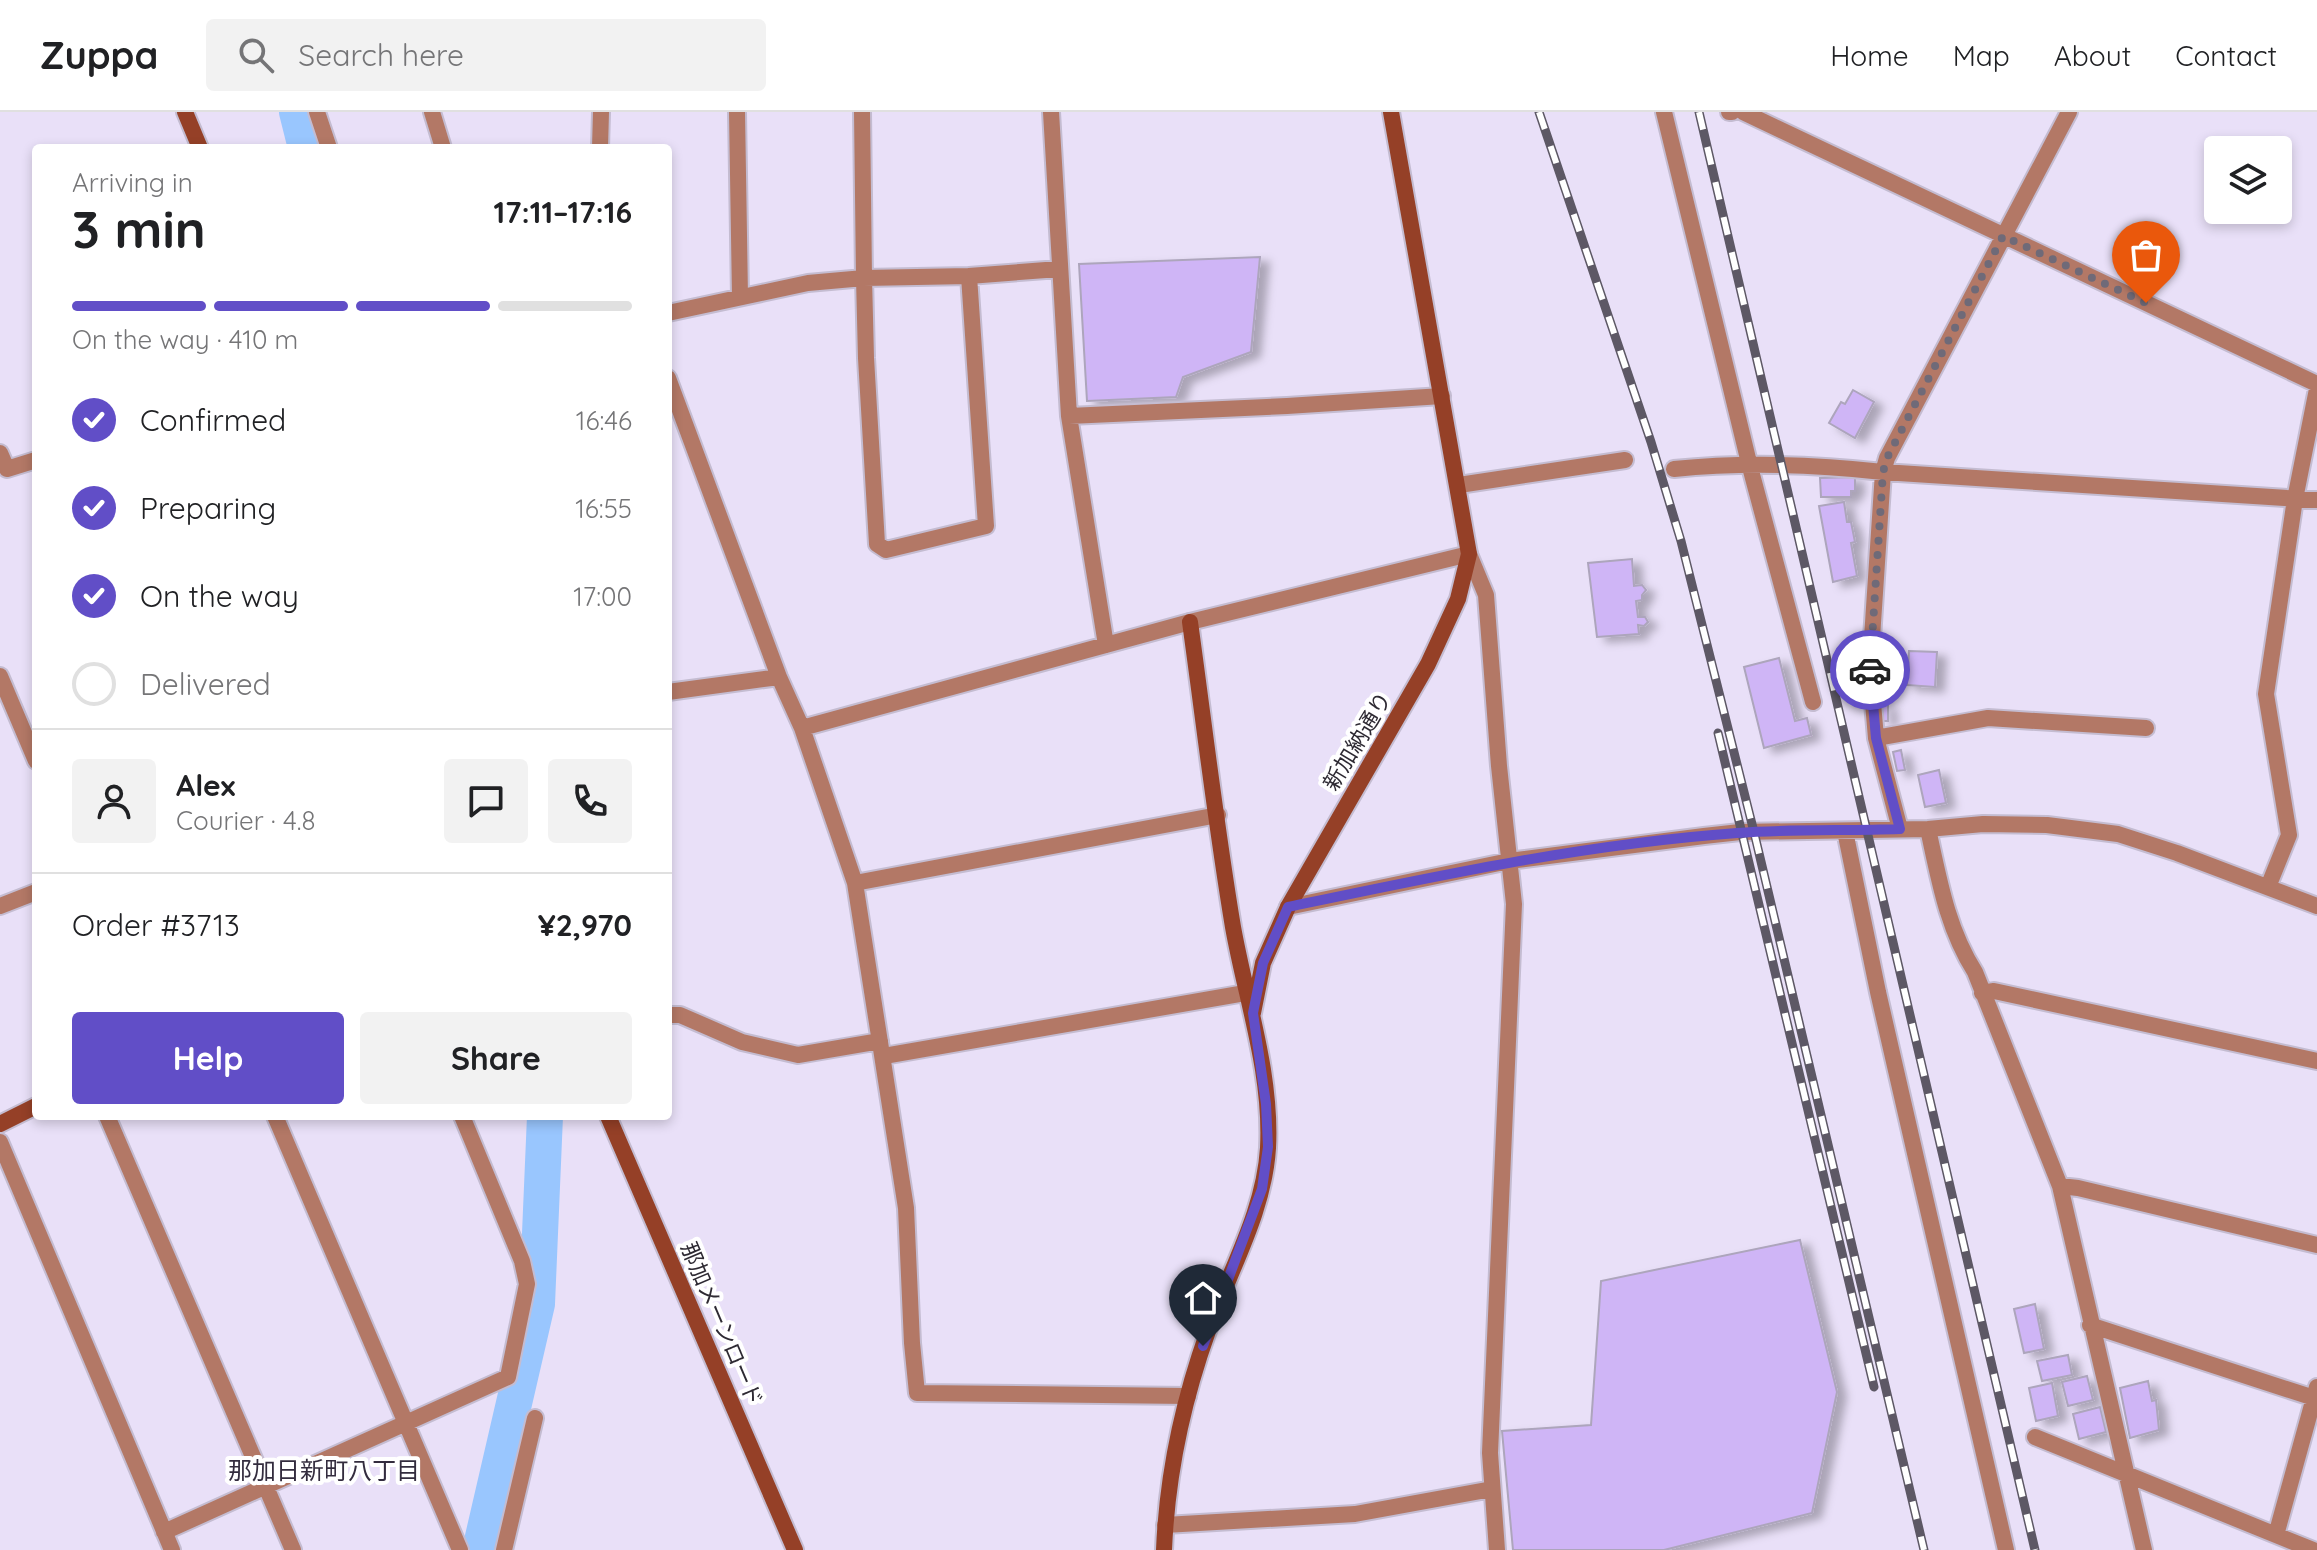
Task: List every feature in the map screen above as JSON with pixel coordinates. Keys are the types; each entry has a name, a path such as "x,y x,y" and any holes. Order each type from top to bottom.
{"street":[{"path":"185,112 198,144"},
{"path":"317,112 328,144"},
{"path":"432,112 442,144"},
{"path":"600,144 601,112"},
{"path":"737,112 740,297"},
{"path":"862,112 866,358 877,544 886,550 986,526 969,276"},
{"path":"1051,112 1069,416 1106,645"},
{"path":"1069,416 1442,396 1391,112"},
{"path":"1664,112 1750,467 1813,702"},
{"path":"1743,112 2317,386 2295,499 2266,694 2289,835 2268,887"},
{"path":"1900,829 1876,738 1870,668 1883,472 1887,458 2069,112"},
{"path":"672,312 808,283 1059,269"},
{"path":"672,389 779,677 802,728 855,883 906,1208 917,1393 1188,1396"},
{"name":"新加納通り","path":"1253,1013 1263,963 1302,878 1428,664 1458,599 1469,554 1442,396"},
{"path":"0,453 7,469 32,461"},
{"path":"1459,485 1625,460"},
{"path":"1674,469 1781,463 2317,500"},
{"path":"802,728 1190,622 1469,554 1486,595 1514,904 1490,1453 1497,1550"},
{"path":"1164,1550 1165,1525 1188,1396 1208,1329 1262,1189 1268,1147 1266,1104 1253,1013 1245,993 1190,622"},
{"path":"0,676 32,752"},
{"path":"672,691 779,677"},
{"path":"1876,738 1988,718 2146,728"},
{"path":"855,883 1218,815"},
{"path":"1288,907 1509,861 1716,834 1928,829 1983,824 2047,825 2118,834 2317,906"},
{"path":"1928,829 1945,909 1959,948 1975,972 2060,1186 2144,1550"},
{"path":"1845,831 1878,992 2006,1550"},
{"path":"0,906 32,894"},
{"path":"1982,993 1994,991 2317,1061"},
{"path":"672,1015 680,1015 742,1042 798,1055 882,1048 1245,993"},
{"path":"0,1123 32,1108"},
{"path":"109,1120 293,1550"},
{"path":"277,1120 460,1550"},
{"path":"164,1532 508,1377 527,1284 522,1261 464,1120"},
{"name":"那加メーンロード","path":"610,1120 795,1550"},
{"path":"0,1142 172,1550"},
{"path":"2060,1186 2317,1245"},
{"path":"2090,1325 2316,1395 2281,1541"},
{"path":"504,1550 535,1418"},
{"path":"2035,1437 2125,1472 2281,1541 2313,1550"},
{"path":"1165,1525 1355,1514 1492,1489"}],"building":[{"path":"1260,257 1251,352 1183,377 1176,397 1087,401 1079,264"},
{"path":"1853,390 1874,402 1855,438 1829,423 1841,402 1845,404"},
{"path":"1855,477 1855,491 1851,491 1851,497 1821,497 1820,478"},
{"path":"1844,502 1847,522 1851,522 1855,542 1851,543 1857,576 1833,582 1819,506"},
{"path":"1632,559 1634,586 1642,585 1646,590 1642,600 1636,601 1638,617 1645,617 1648,622 1644,626 1638,625 1639,634 1597,637 1588,563"},
{"path":"1847,646 1864,647 1863,680 1846,679"},
{"path":"1909,651 1937,652 1935,687 1907,685 1904,681"},
{"path":"1779,658 1795,721 1807,718 1811,735 1764,748 1744,667"},
{"path":"1888,705 1888,721 1882,721 1881,706"},
{"path":"1901,750 1905,770 1897,771 1893,752"},
{"path":"1939,770 1946,803 1925,807 1918,775"},
{"path":"1800,1240 1837,1392 1812,1513 1664,1550 1513,1550 1502,1431 1591,1425 1601,1281"},
{"path":"2035,1304 2044,1349 2024,1353 2014,1309"},
{"path":"2068,1355 2072,1375 2042,1381 2037,1361"},
{"path":"2087,1376 2093,1400 2068,1406 2062,1382"},
{"path":"2148,1381 2152,1401 2156,1400 2159,1430 2130,1438 2120,1388"},
{"path":"2052,1383 2058,1416 2036,1421 2029,1388"},
{"path":"2100,1407 2106,1432 2079,1439 2073,1414"}],"waterway":[{"path":"297,112 305,144"},
{"path":"480,1550 537,1304 545,1120"}],"railway":[{"path":"1539,112 1651,442 1681,541 1754,832 1924,1550"},
{"path":"1699,112 2035,1550"},
{"path":"1718,733 1874,1387"}],"way so far":[{"path":"1870,670 1883,472 1887,458 2003,236 2146,303"}],"district":[{"name":"那加日新町八丁目","path":"324,1470"}],"route":[{"path":"1203,1346 1262,1189 1268,1147 1266,1104 1253,1013 1263,963 1288,907 1509,861 1704,836 1740,832 1900,829 1876,738 1870,670"}]}
